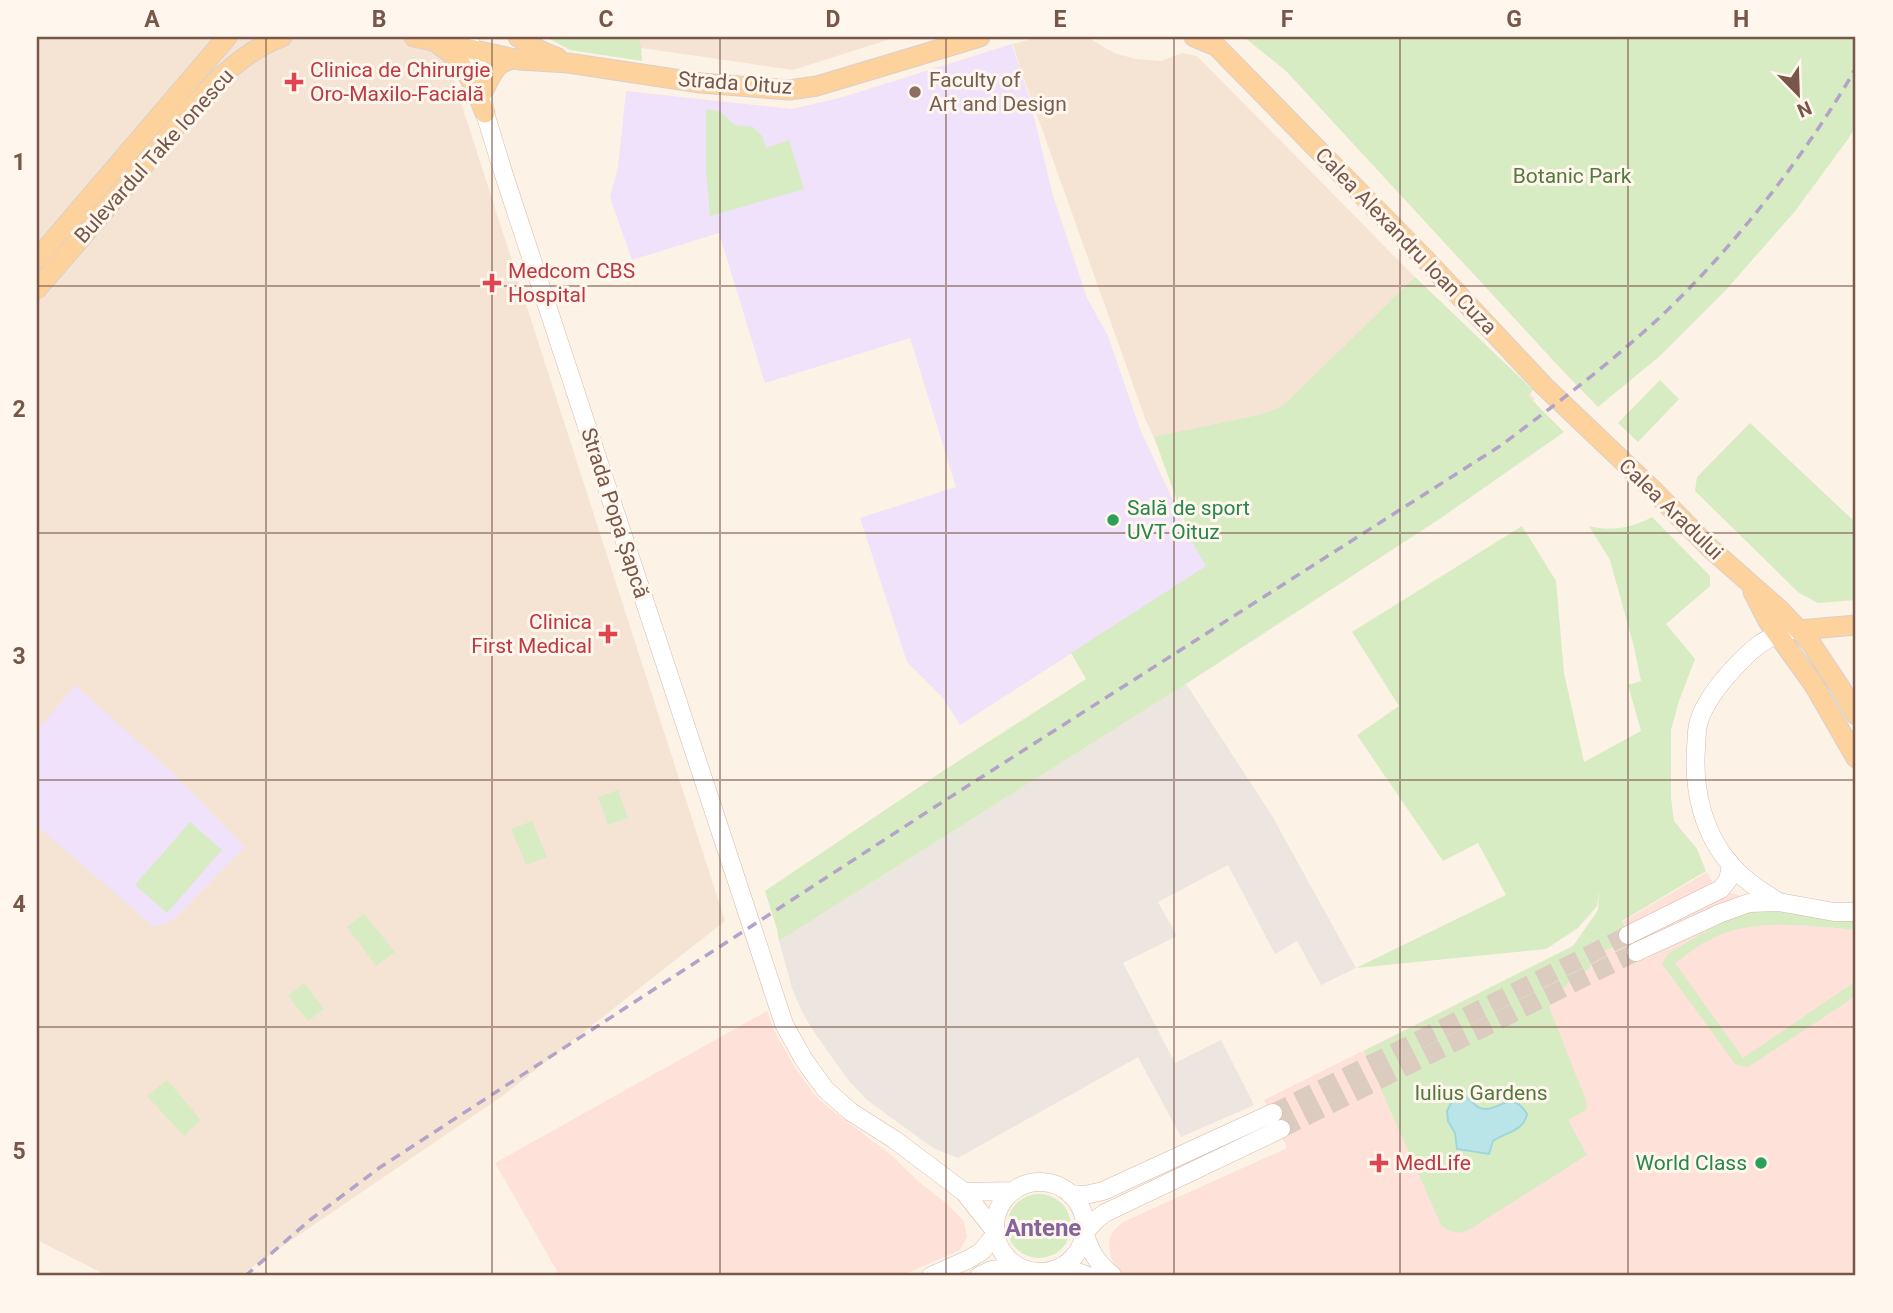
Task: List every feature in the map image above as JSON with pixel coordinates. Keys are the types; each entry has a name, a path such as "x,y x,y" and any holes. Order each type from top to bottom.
{"main road":[{"name":"Bulevardul Take Ionescu","path":"37,258 225,37"},
{"name":"Bulevardul Take Ionescu","path":"37,289 205,94 237,63 282,37"},
{"name":"Strada Oituz","path":"418,37 471,44 520,60 568,63 701,83 789,90 826,84 980,37"},
{"path":"418,37 442,47 454,56 475,89 485,113"},
{"name":"Strada Oituz","path":"517,37 568,63"},
{"name":"Calea Alexandru Ioan Cuza","path":"1194,37 1214,41 1415,248 1544,386 1596,435"},
{"name":"Strada Popa Șapcă","path":"471,44 483,92 485,113 784,1024 813,1075 825,1089 851,1112 895,1140 964,1192 995,1233"},
{"path":"483,92 499,65 508,60 520,60"},
{"name":"Calea Aradului","path":"1596,435 1711,549 1799,630 1810,642 1856,715"},
{"name":"Calea Aradului","path":"1748,582 1768,621 1802,666 1856,758"},
{"path":"1779,902 1743,878 1731,866 1708,828 1696,789 1699,722 1706,705 1729,674 1768,638 1799,630 1856,625"},
{"path":"1628,935 1721,889 1728,880 1731,866"},
{"path":"1636,952 1739,906 1759,902 1779,902 1834,912 1856,911"},
{"path":"1058,1269 1076,1255 1085,1233 1105,1213 1277,1121 1112,1187 1085,1195 1070,1194"},
{"path":"1017,1267 1000,1250 995,1233 995,1220 1005,1199 1013,1191 1027,1184 1042,1182 1057,1186 1070,1194 1082,1211 1090,1252 1113,1276"},
{"path":"964,1192 1013,1191"},
{"path":"931,1276 981,1252 995,1233"},
{"path":"979,1276 992,1270 1017,1267 1038,1273 1072,1269 1088,1276"}],"shaded area":[{"path":"37,37 470,37 445,53 725,921 501,1097 239,1276 108,1276 37,1240"},
{"path":"566,37 897,37 793,70"},
{"path":"1038,37 1087,37 1114,53 1136,59 1161,61 1182,53 1197,56 1535,399 1460,457 1225,588 1146,421 1022,73 1013,44"},
{"path":"1012,44 1029,96 1053,196 1087,298 1108,336 1140,429 1192,542 1207,566 960,725 943,698 907,662 860,518 956,487 910,338 765,383 719,233 632,260 610,197 618,168 626,91 792,109 843,97"},
{"path":"1186,684 1271,814 1356,968 1321,985 1297,941 1275,954 1228,865 1158,902 1177,936 1123,963 1175,1063 1221,1040 1254,1105 1181,1137 1138,1057 958,1158 933,1148 867,1100 849,1081 802,1012 792,988 779,941"},
{"path":"75,685 176,776 245,847 172,921 154,927 37,826 37,731"},
{"path":"1707,872 1716,888 1786,910 1828,927 1856,930 1856,1276 1121,1276 1111,1258 1109,1247 1110,1237 1123,1222 1287,1148 1264,1100 1622,922"},
{"path":"767,1011 794,1066 814,1094 890,1154 964,1221 967,1237 960,1250 910,1272 892,1276 560,1276 495,1163"}],"green space":[{"path":"546,37 638,37 642,61 570,50"},
{"name":"Botanic Park","path":"1244,37 1856,37 1856,126 1796,210 1725,291 1661,355 1598,407 1286,71"},
{"path":"706,109 719,111 735,125 753,127 762,136 766,148 789,140 804,189 710,216 706,169"},
{"path":"1415,277 1533,390 1528,396 1564,432 1438,520 1186,684 779,941 765,891 1086,679 1071,653 1206,566 1192,542 1154,437 1276,409 1287,402"},
{"path":"1660,380 1679,399 1638,442 1618,423"},
{"path":"1750,423 1856,523 1856,600 1818,603 1799,593 1695,491 1697,477"},
{"name":"Iulius Gardens","path":"1652,517 1710,576 1710,586 1666,624 1695,659 1671,730 1671,798 1674,821 1697,849 1706,871 1622,921 1634,947 1613,947 1601,953 1589,969 1572,978 1549,1007 1587,1103 1586,1110 1568,1120 1587,1155 1472,1228 1464,1232 1452,1232 1441,1225 1364,1051 1573,946 1598,910 1599,889 1597,906 1578,928 1546,949 1356,968 1506,895 1478,843 1443,861 1357,735 1399,706 1352,632 1522,526 1556,581 1564,673 1584,762 1641,731 1628,685 1641,681 1634,647 1610,560 1589,526 1621,528"},
{"path":"618,790 628,818 608,825 598,797"},
{"path":"532,821 547,857 526,865 511,829"},
{"path":"190,822 222,850 167,913 135,885"},
{"path":"1767,908 1856,919 1856,930 1782,925 1745,928 1711,939 1675,963 1743,1058 1856,981 1856,996 1748,1067 1736,1065 1662,964 1669,953 1722,922 1746,911"},
{"path":"364,914 395,952 376,966 347,927"},
{"path":"304,983 324,1009 308,1021 288,996"},
{"path":"167,1080 201,1120 184,1136 147,1096"},
{"path":"1039,1194 1062,1203 1071,1226 1062,1249 1039,1258 1016,1249 1007,1226 1016,1203"}],"water":[{"path":"1459,1096 1487,1109 1504,1103 1515,1103 1527,1114 1518,1128 1493,1141 1489,1154 1457,1149 1455,1133 1448,1121 1447,1111 1452,1101"}],"tunnel":[{"path":"1273,1113 1628,935"},
{"path":"1281,1129 1636,952"}],"railway":[{"path":"245,1276 310,1220 379,1168 1521,431 1639,336 1713,263 1791,168 1856,68"}],"place":[{"name":"Clinica de Chirurgie Oro-Maxilo-Facială","path":"294,82"},
{"name":"Faculty of Art and Design","path":"915,92"},
{"name":"Medcom CBS Hospital","path":"492,283"},
{"name":"Sală de sport UVT Oituz","path":"1113,520"},
{"name":"Clinica First Medical","path":"608,634"},
{"name":"MedLife","path":"1379,1163"},
{"name":"World Class","path":"1761,1163"}],"district":[{"name":"Antene","path":"1043,1228"}]}
